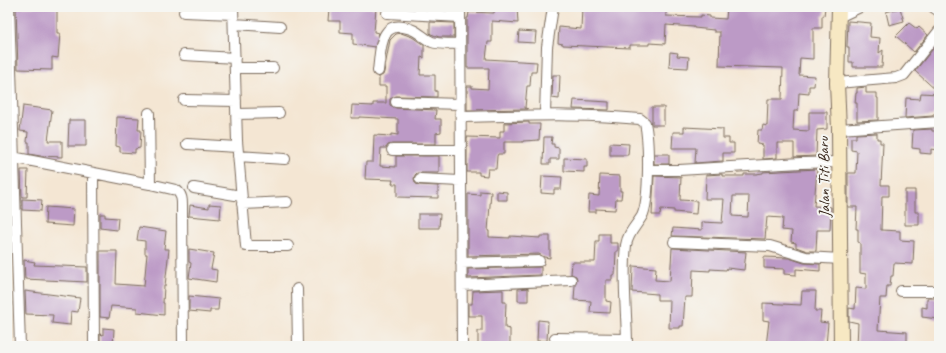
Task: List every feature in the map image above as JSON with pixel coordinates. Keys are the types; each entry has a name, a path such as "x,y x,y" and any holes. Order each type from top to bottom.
{"street":[{"path":"9,7 10,157 17,216 20,346"},
{"path":"545,115 547,47 553,7"},
{"path":"839,12 860,7"},
{"path":"933,7 939,11"},
{"path":"184,12 233,15 280,27"},
{"path":"387,13 460,12 462,346"},
{"name":"Jalan Titi Baru","path":"839,12 837,83 840,162 841,346"},
{"path":"233,15 238,151 246,246 288,246"},
{"path":"378,71 383,36 389,30 398,28 411,29 423,35 431,42 460,44"},
{"path":"837,83 896,78 904,75 939,31"},
{"path":"184,55 273,68"},
{"path":"184,100 236,102"},
{"path":"396,102 460,104"},
{"path":"149,113 150,184"},
{"path":"236,114 279,113"},
{"path":"461,117 545,115 632,118 642,120 646,128 648,170 646,206 642,216 629,235 626,244 627,342 555,338"},
{"path":"839,129 939,122"},
{"path":"187,144 238,151 285,160"},
{"path":"392,150 461,150"},
{"path":"10,157 150,184 180,192 182,197 183,346"},
{"path":"648,170 679,170 840,162"},
{"path":"93,174 94,346"},
{"path":"420,179 460,181"},
{"path":"194,188 242,200 287,202"},
{"path":"674,242 770,246 806,257 841,259"},
{"path":"461,263 539,261"},
{"path":"462,285 571,280"},
{"path":"297,288 298,346"},
{"path":"901,291 939,291"}],"building":[{"path":"16,7 57,7 57,33 60,33 58,58 52,57 52,70 18,69"},
{"path":"347,7 376,8 374,32 379,33 375,47 353,44 353,33 340,32 340,21 328,21 329,8 347,9"},
{"path":"505,7 517,7 518,23 492,21 492,42 488,42 486,59 537,62 536,72 531,72 530,86 527,86 525,108 528,109 467,110 467,86 472,86 472,88 488,89 489,68 467,68 467,18 469,12 494,13 495,8 505,9"},
{"path":"582,7 666,7 666,16 701,17 701,15 710,16 710,18 726,19 727,7 825,7 824,16 822,16 822,28 813,28 813,59 800,58 799,75 815,76 814,86 809,86 809,94 799,93 798,111 794,111 793,130 809,131 809,112 827,112 827,129 817,130 816,156 794,157 794,143 777,143 777,158 763,159 763,145 757,144 758,130 762,130 763,125 767,126 768,99 782,99 783,68 719,66 720,32 694,27 666,25 665,44 649,43 649,45 630,45 630,48 563,45 558,43 559,27 581,29"},
{"path":"900,8 904,21 889,25 886,12"},
{"path":"848,21 871,23 870,37 880,38 879,53 883,50 882,67 853,67 853,62 849,62 849,47 847,47"},
{"path":"430,22 454,23 454,37 439,37 431,34"},
{"path":"909,23 917,29 919,27 928,35 914,52 896,36"},
{"path":"519,31 536,32 535,43 518,42"},
{"path":"401,33 412,37 424,45 424,58 421,57 420,75 435,75 435,91 437,91 437,97 396,96 390,99 390,105 396,108 436,110 435,119 441,119 441,132 436,133 436,144 392,144 388,145 386,148 381,148 380,166 396,167 396,156 439,156 439,173 417,173 414,179 416,184 419,185 438,186 438,198 397,197 397,184 392,184 393,180 365,179 366,162 373,162 374,135 398,135 398,119 351,118 352,105 373,106 373,103 386,103 386,86 379,86 379,77 383,75 384,72 390,40 396,34"},
{"path":"937,44 939,45 939,93 915,71"},
{"path":"670,52 678,53 677,56 689,57 688,68 669,67"},
{"path":"553,75 560,75 559,99 552,98"},
{"path":"866,87 866,93 877,93 878,120 857,121 857,103 855,103 857,88"},
{"path":"921,93 938,94 937,114 933,114 933,116 905,118 906,98 920,99"},
{"path":"574,100 609,102 609,110 573,109"},
{"path":"23,106 52,110 48,141 62,141 62,157 29,154 29,142 27,142 28,132 20,131"},
{"path":"652,107 664,107 664,125 652,125"},
{"path":"117,117 139,118 138,130 141,130 140,148 135,149 135,153 120,152 120,147 116,146"},
{"path":"69,120 86,120 86,146 68,146"},
{"path":"529,122 529,124 540,124 539,140 504,142 504,154 498,154 496,169 488,169 487,176 479,175 479,172 467,172 467,137 500,138 500,131 504,131 504,123"},
{"path":"684,127 723,129 723,138 729,138 729,143 734,143 734,153 723,153 723,161 695,163 696,148 672,148 673,132 684,132"},
{"path":"932,129 932,131 939,131 939,150 931,149 931,154 920,153 920,149 912,148 913,130"},
{"path":"877,133 877,139 880,139 880,143 883,143 881,185 889,185 889,196 882,196 881,230 900,231 900,240 914,241 913,264 894,263 893,276 891,276 890,286 887,286 886,298 880,298 878,330 907,332 907,345 883,344 883,346 857,346 858,323 849,321 849,308 855,309 856,288 866,289 866,274 860,273 860,243 858,242 858,229 856,229 857,207 848,207 848,173 856,173 857,151 851,150 851,138 856,138 856,134"},
{"path":"544,137 552,137 551,144 554,144 554,147 559,148 559,159 550,159 550,164 543,164"},
{"path":"610,143 629,144 628,155 610,155"},
{"path":"654,154 669,154 669,164 654,164"},
{"path":"564,158 587,159 587,167 584,167 584,172 564,171"},
{"path":"817,169 814,206 831,207 830,230 817,230 816,251 807,251 796,247 796,243 791,242 792,231 782,230 783,218 767,217 765,239 672,236 673,228 702,230 702,222 722,223 724,199 705,199 706,175 722,174 722,176 744,176 744,174 756,174 763,172","holes":["733,196 749,196 748,217 732,216"]},
{"path":"21,170 28,170 27,197 22,197"},
{"path":"600,175 620,176 620,191 622,191 621,199 616,199 615,210 596,209 596,212 588,212 589,195 599,196"},
{"path":"542,176 562,177 561,189 554,189 554,194 541,193"},
{"path":"654,176 681,177 680,200 697,201 696,214 661,209 660,215 652,215"},
{"path":"905,190 915,190 915,212 919,212 919,225 905,225"},
{"path":"480,191 491,192 488,231 489,237 510,238 510,236 540,238 540,236 550,236 550,258 539,254 468,256 468,194 480,195"},
{"path":"497,191 507,192 507,200 497,200"},
{"path":"22,199 42,200 41,211 22,210"},
{"path":"209,204 221,205 220,219 189,216 190,205 209,208"},
{"path":"46,207 74,209 73,226 45,224"},
{"path":"100,214 105,214 105,217 118,218 117,230 100,228"},
{"path":"418,214 440,214 439,228 418,228"},
{"path":"139,227 166,231 164,249 169,249 164,286 164,315 137,312 137,308 111,306 109,318 100,317 100,251 117,251 116,284 144,286 147,254 145,254 145,241 137,240"},
{"path":"599,234 610,234 610,243 618,243 618,251 616,251 615,275 612,275 612,280 606,280 606,301 611,302 610,313 590,312 591,301 574,300 577,279 576,276 571,274 572,262 595,262 596,241 599,241"},
{"path":"672,248 746,252 744,270 727,268 726,270 710,269 710,271 693,270 692,297 685,297 683,326 680,326 680,328 669,328 670,300 657,300 657,294 632,292 633,266 656,268 655,280 670,281"},
{"path":"189,249 214,253 211,269 217,270 216,282 189,278 191,263 189,262"},
{"path":"764,257 789,258 804,263 820,264 820,271 796,269 796,275 784,274 784,269 764,268"},
{"path":"24,260 35,262 34,265 87,267 87,282 25,279"},
{"path":"541,267 541,275 468,278 468,269"},
{"path":"528,288 528,301 518,301 518,289"},
{"path":"503,290 503,302 506,302 505,328 510,329 510,346 478,346 478,331 482,331 482,316 468,316 468,304 472,304 473,291"},
{"path":"25,291 80,298 78,312 71,311 70,325 52,323 53,315 26,314"},
{"path":"802,291 816,291 815,311 821,311 820,322 828,323 826,345 766,346 769,321 763,320 763,303 801,305"},
{"path":"189,296 219,299 218,310 210,310 210,313 189,311"},
{"path":"927,298 939,298 938,319 922,317 922,307 927,308"},
{"path":"538,320 548,321 547,341 537,341"},
{"path":"103,328 114,329 113,346 100,346 100,334 103,335"}]}
